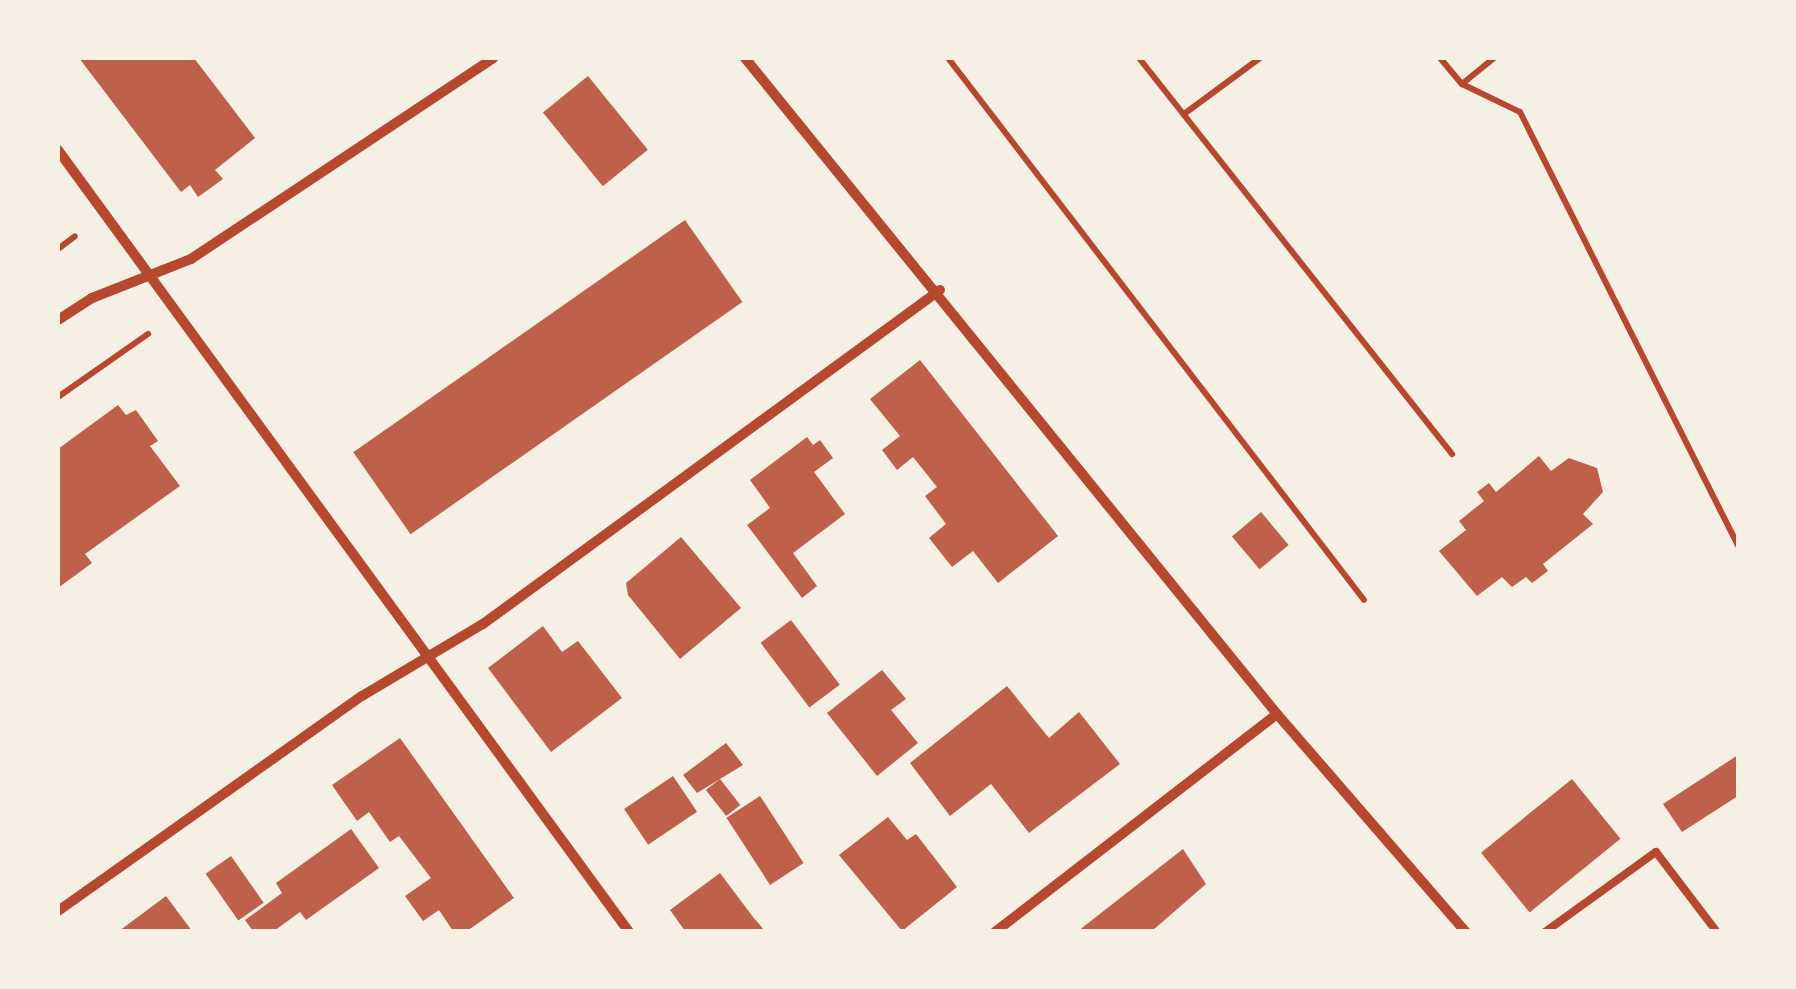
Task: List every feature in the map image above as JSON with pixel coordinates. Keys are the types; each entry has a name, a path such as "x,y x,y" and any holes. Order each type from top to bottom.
{"street":[{"path":"58,320 92,298 192,258 493,58"},
{"path":"745,58 940,290 1277,714 1466,932"},
{"path":"58,150 629,932"},
{"path":"58,911 428,657 483,624 940,290"},
{"path":"996,932 1277,714"}],"lane":[{"path":"1546,932 1656,852 1717,932"}],"path":[{"path":"948,58 1364,600"},
{"path":"1139,58 1452,454"},
{"path":"1184,114 1260,58"},
{"path":"1440,58 1462,84 1520,112 1738,546"},
{"path":"1462,84 1494,58"},
{"path":"58,397 177,313"}],"building":[{"path":"79,58 194,58 255,138 215,170 223,179 198,197 190,185 181,192"},
{"path":"588,76 648,150 603,186 543,113"},
{"path":"685,220 742,302 411,534 353,452"},
{"path":"920,360 1058,536 998,583 973,551 952,567 929,538 946,524 925,496 937,487 913,457 897,470 882,450 900,436 870,399"},
{"path":"118,405 126,415 136,410 158,441 150,446 180,486 85,554 92,563 58,588 58,449"},
{"path":"807,437 813,445 820,440 833,458 814,472 845,514 793,553 817,586 802,598 747,525 770,508 750,480"},
{"path":"1539,456 1551,471 1569,458 1597,468 1603,492 1583,514 1593,524 1543,564 1548,571 1532,583 1526,577 1512,587 1502,577 1477,596 1439,551 1466,530 1459,521 1484,501 1477,492 1489,483 1496,492"},
{"path":"1261,512 1289,545 1260,569 1232,536"},
{"path":"681,537 741,608 680,659 628,595 626,583"},
{"path":"791,620 840,685 809,708 761,643"},
{"path":"543,626 562,652 578,641 622,698 551,752 488,668"},
{"path":"882,670 906,699 891,710 918,743 877,776 827,713"},
{"path":"1007,686 1049,738 1079,712 1120,764 1029,833 991,784 950,816 910,763"},
{"path":"400,738 514,898 467,931 453,931 439,910 423,921 405,896 431,878 399,836 390,842 369,812 357,821 332,785"},
{"path":"726,743 743,765 697,793 683,775"},
{"path":"1738,755 1738,796 1682,832 1663,804"},
{"path":"673,776 697,812 648,845 624,809"},
{"path":"720,779 740,805 726,816 706,790"},
{"path":"1572,779 1620,839 1530,912 1481,853"},
{"path":"760,796 804,863 770,885 726,818"},
{"path":"888,817 907,840 916,834 957,887 902,931 839,855"},
{"path":"351,829 379,868 306,920 300,912 274,931 253,931 245,920 282,893 276,883"},
{"path":"1183,849 1206,884 1152,931 1078,931"},
{"path":"231,856 264,903 238,920 206,874"},
{"path":"720,873 765,931 685,931 670,910"},
{"path":"166,896 192,931 119,931"}]}
